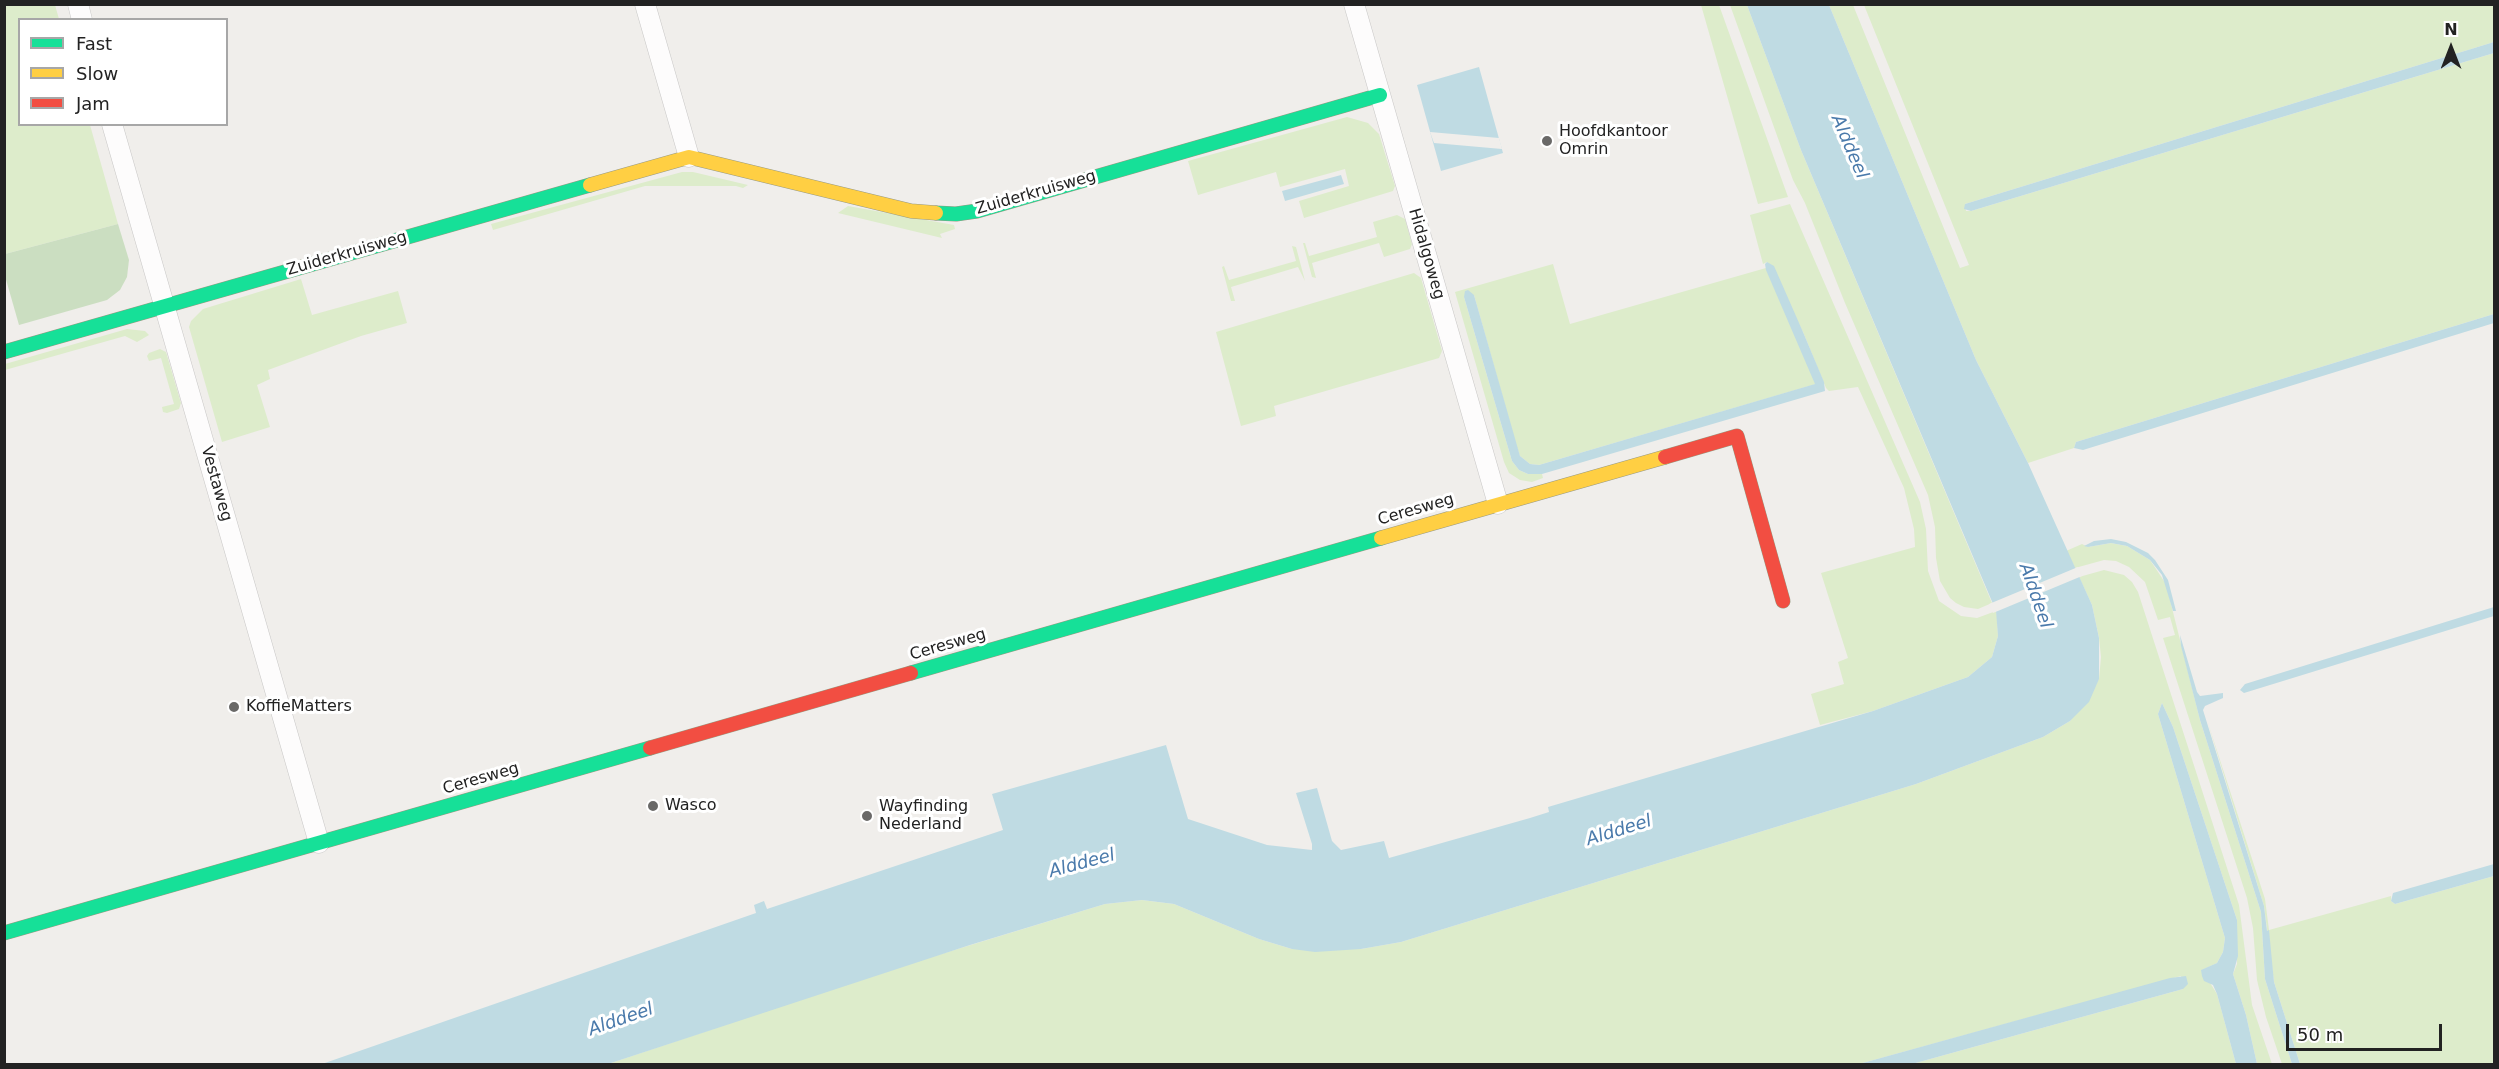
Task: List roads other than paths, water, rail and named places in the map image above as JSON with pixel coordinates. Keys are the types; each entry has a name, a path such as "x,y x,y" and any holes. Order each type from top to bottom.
{"street":[{"path":"645,4 688,157"},
{"name":"Hidalgoweg","path":"1354,4 1498,504"},
{"name":"Zuiderkruisweg","path":"4,352 688,157 910,211 956,214 977,211 1380,95"},
{"name":"Vestaweg","path":"113,126 319,843"},
{"name":"Ceresweg","path":"4,933 1737,436 1783,601"}],"water":[{"name":"Alddeel","path":"1747,5 1829,5 1976,360 2028,463 2092,605 2099,638 2099,679 2089,702 2070,721 2043,737 1916,784 1401,942 1361,949 1315,952 1292,949 1259,939 1174,904 1142,900 1105,904 970,945 608,1064 322,1064 756,913 754,905 764,901 767,909 1003,830 992,794 1166,745 1188,819 1267,845 1312,850 1296,793 1317,788 1332,841 1341,850 1384,841 1389,858 1530,818 1549,812 1548,807 1873,711 1968,677 1992,657 1998,636 1996,611 1801,150"},
{"path":"2494,42 2494,53 1971,211 1964,209 1965,204"},
{"path":"1479,67 1503,153 1441,171 1417,85"},
{"path":"1341,175 1344,184 1285,201 1282,191"},
{"path":"1767,262 1774,266 1824,382 1825,391 1542,474 1528,474 1519,470 1512,461 1464,297 1465,291 1468,290 1474,295 1520,456 1530,464 1539,465 1815,384 1766,270"},
{"path":"2494,314 2494,323 2083,450 2074,448 2076,442"},
{"path":"2111,539 2126,542 2148,553 2155,560 2168,580 2176,611 2173,611 2162,575 2150,560 2127,546 2111,543 2084,546 2094,541"},
{"path":"2494,607 2494,616 2244,693 2240,690 2245,684"},
{"path":"2180,635 2197,692 2200,696 2223,693 2223,698 2205,706 2203,710 2264,906 2267,931 2269,930 2274,982 2300,1064 2292,1064 2265,979 2261,912 2200,720"},
{"path":"2162,703 2173,727 2237,920 2238,956 2233,974 2246,1015 2257,1064 2236,1064 2217,994 2213,985 2204,981 2202,976 2201,970 2217,963 2223,952 2225,938 2158,714"},
{"path":"2494,864 2494,876 2395,904 2391,901 2393,893"},
{"path":"2186,976 2188,984 2183,989 1912,1064 1859,1064 2170,978"}],"place":[{"name":"Hoofdkantoor Omrin","path":"1547,141"},
{"name":"KoffieMatters","path":"234,707"},
{"name":"Wasco","path":"653,806"},
{"name":"Wayfinding Nederland","path":"867,816"}]}
